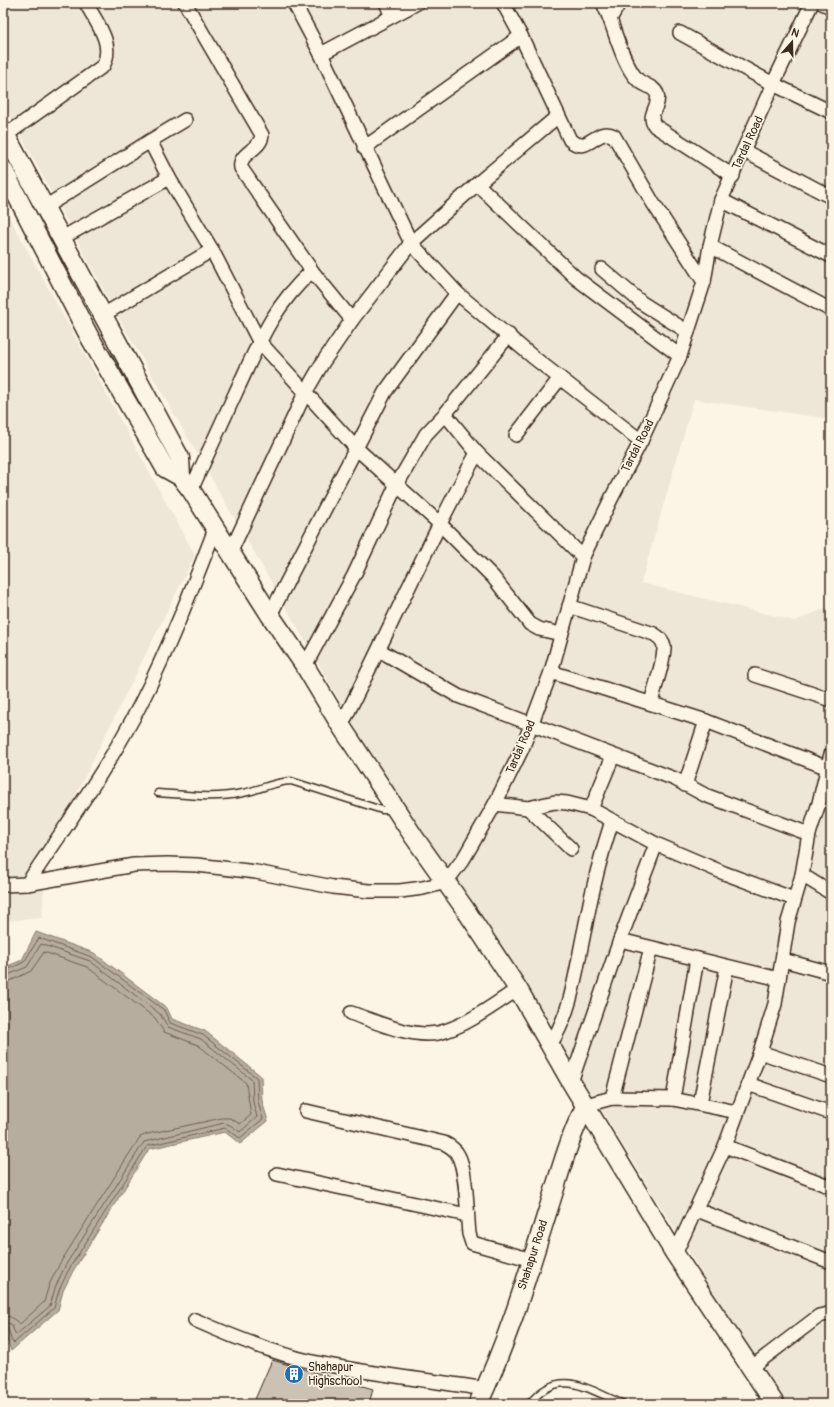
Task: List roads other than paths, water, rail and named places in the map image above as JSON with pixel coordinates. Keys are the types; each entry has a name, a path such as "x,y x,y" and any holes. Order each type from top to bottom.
{"main road":[{"path":"4,132 180,458 186,483 215,529 231,551 270,615 305,666 341,726 518,989 571,1082 675,1254 752,1367 775,1404"},
{"path":"3,169 89,336 165,468 186,483"},
{"name":"Shahapur Road","path":"482,1396 532,1260 573,1132 586,1105"}],"street":[{"path":"4,132 103,66 107,59 108,50 106,40 86,3"},
{"path":"185,3 262,135 259,145 242,158 240,163 241,168 312,271 352,320"},
{"path":"294,3 321,54 364,148 411,243 457,293 560,378 641,441"},
{"path":"386,3 392,16"},
{"path":"321,54 417,3"},
{"path":"503,3 521,36 570,140 576,145 583,146 603,134 608,133 614,136 653,203 704,282"},
{"path":"603,3 629,67 637,79 654,90 657,94 657,100 651,117 654,126 733,176"},
{"path":"610,19 619,3"},
{"name":"Tardal Road","path":"446,882 464,858 495,804 522,749 551,672 583,557 641,441 680,356 704,282 710,246 721,200 773,84 812,3"},
{"path":"822,3 831,7"},
{"path":"680,33 773,84 831,112"},
{"path":"364,148 521,36"},
{"path":"231,551 305,393 323,362 352,320 411,243 477,184 558,116"},
{"path":"45,207 185,120"},
{"path":"150,141 169,178 212,250 259,341 355,447 396,486 439,523 493,577 530,624 539,629 561,634"},
{"path":"744,151 831,196"},
{"path":"62,238 169,178"},
{"path":"477,184 576,278 680,356"},
{"path":"721,200 831,256"},
{"path":"710,246 831,310"},
{"path":"103,315 212,250"},
{"path":"602,269 642,303 688,332"},
{"path":"186,483 273,316 290,293 312,271"},
{"path":"270,615 384,392 457,293"},
{"path":"305,666 354,575 396,486 426,434 445,414 509,335"},
{"path":"516,435 560,378"},
{"path":"445,414 477,453 583,557"},
{"path":"341,726 439,523 477,453"},
{"path":"26,884 98,778 140,706 170,642 215,529"},
{"path":"569,606 654,634 661,639 664,645 663,654 651,703"},
{"path":"379,650 458,696 675,779 705,795 809,834"},
{"path":"551,672 706,721 828,768"},
{"path":"755,674 831,700"},
{"path":"685,785 706,721"},
{"path":"675,1254 725,1146 760,1052 775,1004 788,922 802,875 809,834 831,754"},
{"path":"591,810 613,756"},
{"path":"495,804 528,808 555,802 567,803 591,810 656,844 724,873 794,899"},
{"path":"528,808 571,849"},
{"path":"550,1045 565,1017 572,993 597,867 612,821"},
{"path":"571,1082 620,940 656,844"},
{"path":"3,885 26,884 134,865 168,864 198,865 249,872 333,887 368,891 400,891 446,882"},
{"path":"802,875 831,893"},
{"path":"620,940 779,979"},
{"path":"612,1098 651,948"},
{"path":"673,1099 697,959"},
{"path":"782,960 831,974"},
{"path":"700,1103 727,967"},
{"path":"352,1013 397,1028 418,1033 437,1033 458,1026 518,989"},
{"path":"760,1052 831,1076"},
{"path":"748,1084 831,1113"},
{"path":"586,1105 612,1098 673,1099 700,1103 737,1112"},
{"path":"306,1111 444,1143 451,1146 458,1154 462,1166 469,1234 472,1243 532,1260"},
{"path":"725,1146 831,1187"},
{"path":"278,1174 467,1215"},
{"path":"696,1210 831,1262"},
{"path":"752,1367 819,1316 828,1314 831,1315"},
{"path":"195,1320 240,1339 312,1361 482,1396"}],"lane":[{"path":"158,794 210,797 243,793 278,781 291,781 382,810 397,810"},
{"path":"529,1404 545,1387 557,1383 572,1383 624,1404"}],"water":[{"path":"36,932 94,953 167,1008 172,1019 205,1031 261,1076 262,1101 268,1121 240,1144 225,1132 149,1149 73,1271 63,1291 58,1310 11,1351 3,1328 3,968 22,960"}],"place":[{"name":"Shahapur Highschool","path":"294,1374"}]}
